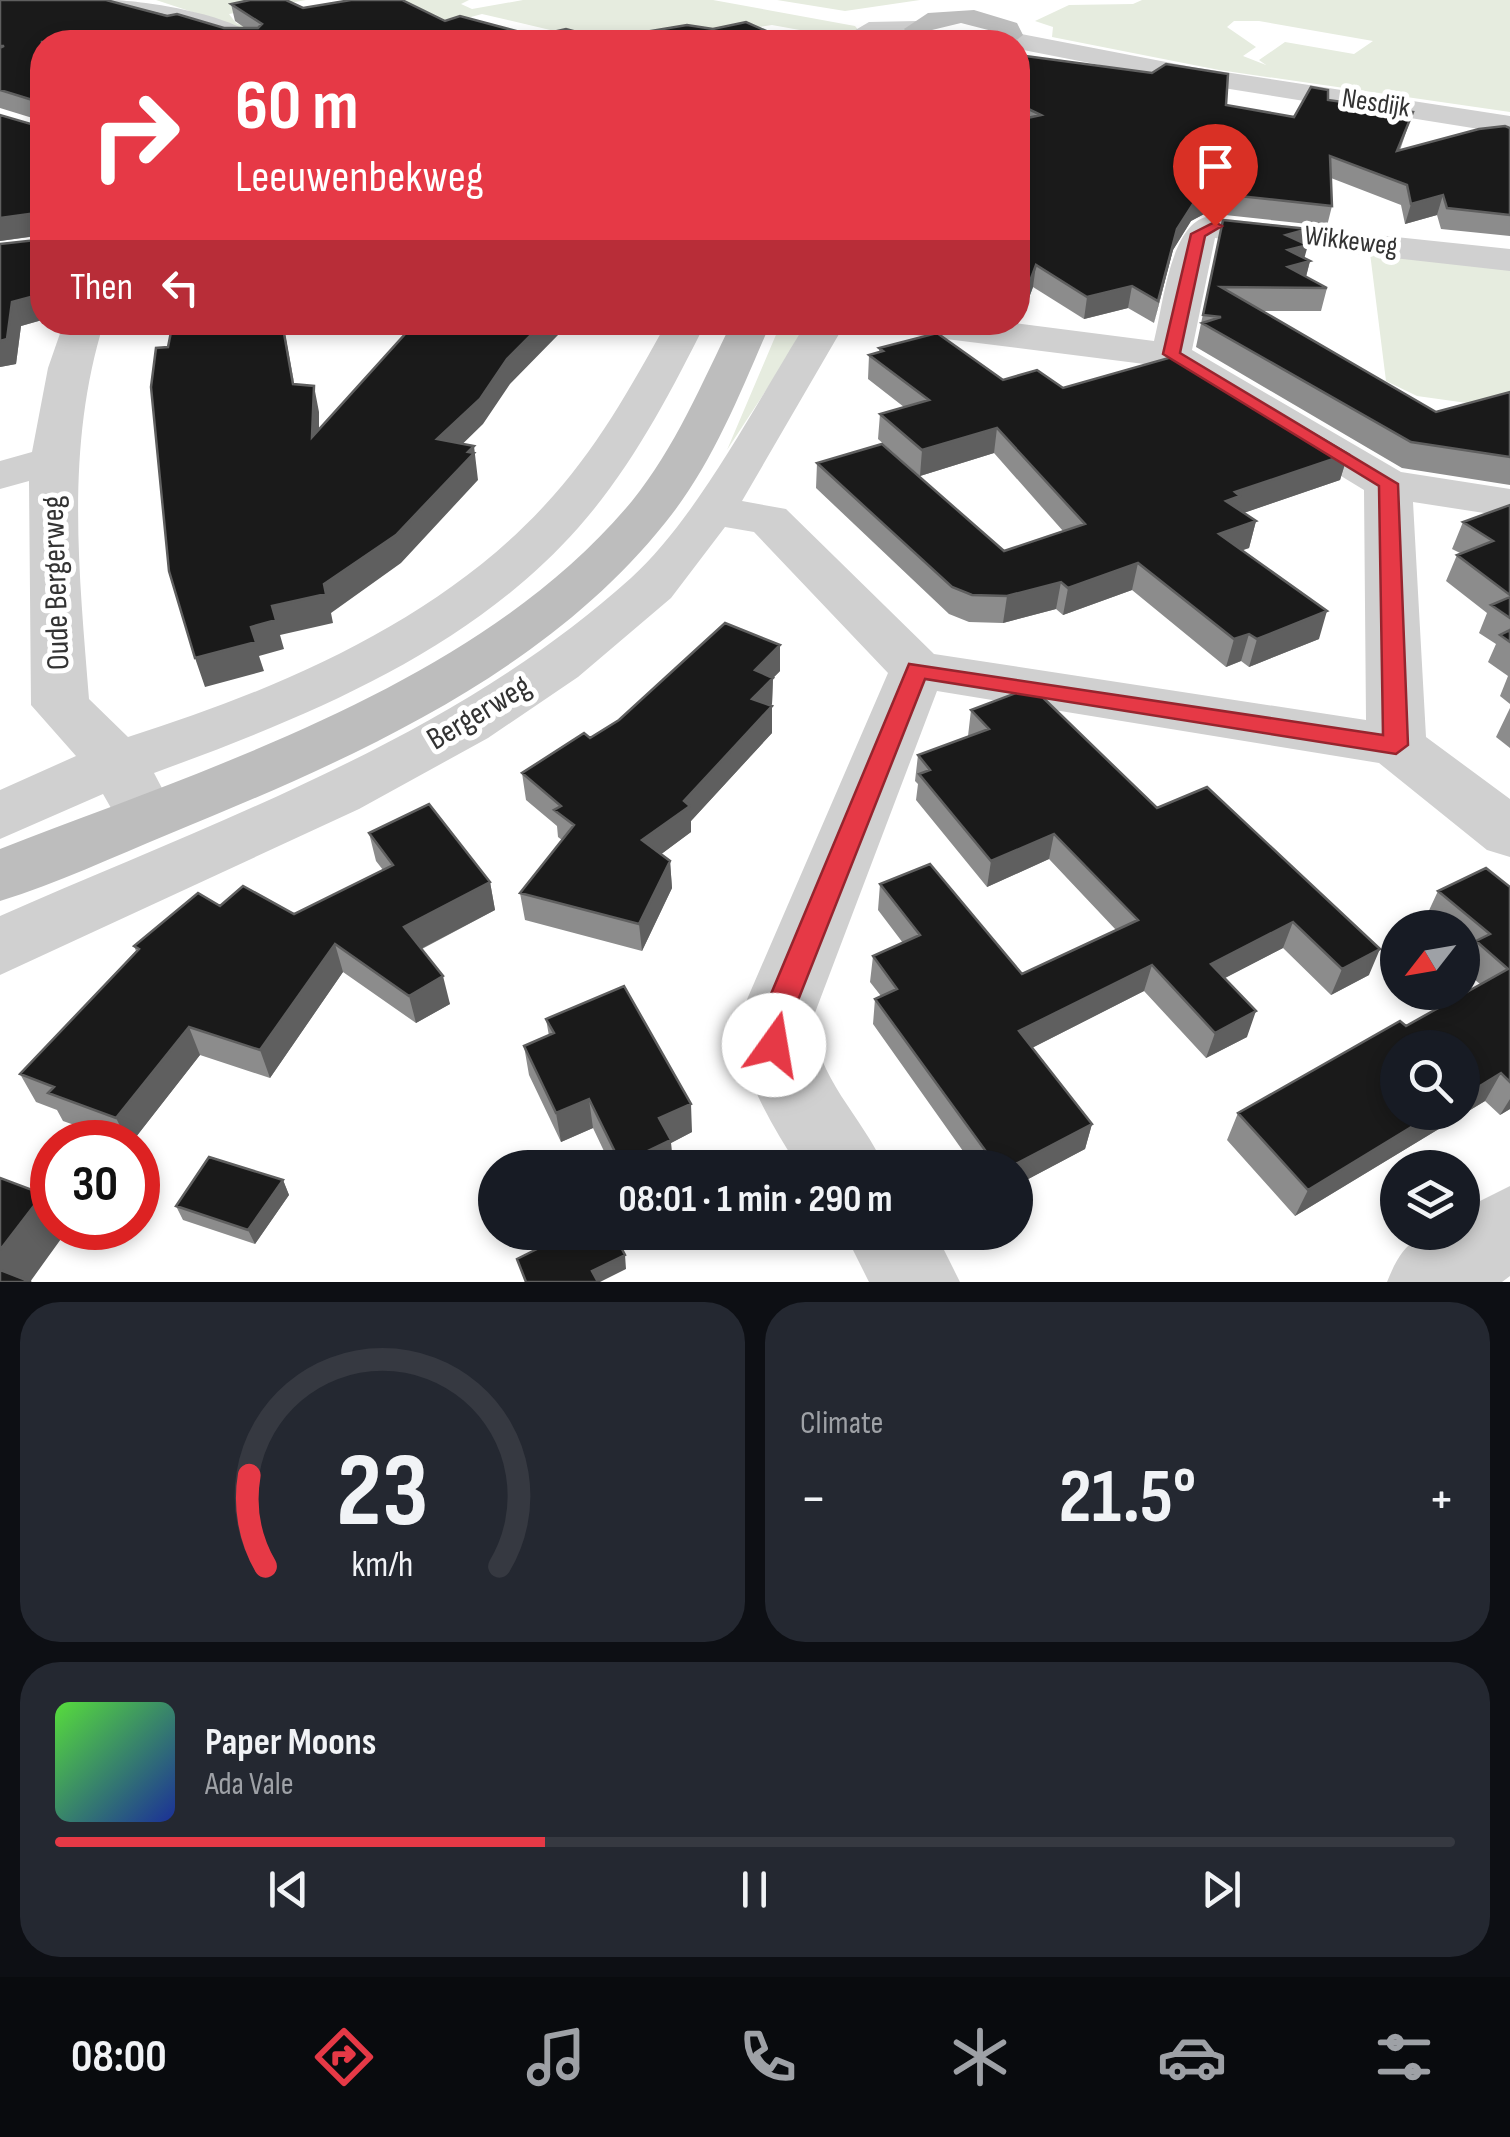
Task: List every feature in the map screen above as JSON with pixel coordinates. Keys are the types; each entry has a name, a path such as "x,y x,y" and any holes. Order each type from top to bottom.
{"main road":[{"path":"936,30 938,19 1003,24"},
{"name":"Bergerweg","path":"0,876 396,706 506,638 580,583 617,549 672,479 745,335"}],"street":[{"path":"120,0 219,30"},
{"name":"Nesdijk","path":"1030,32 1182,74 1510,124"},
{"name":"Wikkeweg","path":"1171,354 1198,234 1206,227 1510,260"},
{"name":"Oude Bergerweg","path":"79,335 64,371 52,461 60,706 118,763 146,816"},
{"path":"1,815 118,763 210,731 371,656 450,611 507,570 602,469 680,335"},
{"name":"Bergerweg","path":"21,938 337,793 467,724 558,664 652,588 712,512 819,335"},
{"path":"1014,335 1171,354 1388,484 1510,503"},
{"path":"0,475 52,461"},
{"path":"1388,484 1396,745"},
{"path":"712,512 769,519 917,670 1396,745 1510,833"},
{"path":"834,1150 785,1072 774,1045 776,1018 917,670"},
{"path":"1430,1282 1510,1226"},
{"path":"897,1250 917,1282"}],"shaded area":[{"path":"156,0 306,0 229,14 236,23 253,30"},
{"path":"397,0 469,0 461,4 472,9 523,0 713,0 855,26 858,30 800,30 772,25 738,30 550,30 482,14 449,23"},
{"path":"777,0 920,0 845,11"},
{"path":"1142,0 1510,0 1510,112 1219,70 1052,37 1053,27 1035,21 1069,5 1133,4","holes":["1234,21 1259,21 1373,41 1354,54 1285,42 1259,60 1266,65 1243,56 1256,47 1227,27"]},
{"path":"1370,253 1510,268 1510,409 1417,396 1386,381"},
{"path":"776,335 802,335 727,450"}],"building":[{"path":"0,0 106,0 224,28 258,28 262,24 231,4 286,0 303,8 351,0 402,0 445,21 460,16 512,30 30,30 30,99 0,90 0,48 4,46 0,46"},
{"path":"746,22 764,30 657,30 687,25 713,29"},
{"path":"1030,57 1152,73 1166,64 1228,74 1226,105 1294,117 1311,87 1328,90 1328,100 1413,112 1397,151 1505,126 1510,128 1510,215 1447,208 1443,195 1411,204 1407,185 1330,156 1332,206 1211,193 1195,201 1177,229 1158,301 1132,286 1087,297 1036,265 1030,281 1030,117 1041,115 1030,110"},
{"path":"0,115 30,124 30,214 0,218"},
{"path":"1223,220 1308,229 1286,235 1308,245 1288,250 1310,261 1288,267 1327,288 1221,287 1436,412 1510,392 1510,457 1411,442 1202,323 1221,317 1203,315"},
{"path":"30,241 30,297 12,302 7,339 0,341 0,244"},
{"path":"170,335 284,335 293,384 314,386 312,437 404,335 531,335 507,359 480,399 437,439 474,446 468,452 474,453 396,535 324,584 326,594 272,606 276,620 251,627 256,642 195,658 169,571 151,387 156,348 168,347"},
{"path":"940,335 1003,380 1037,370 1063,388 1179,355 1348,454 1235,492 1240,496 1226,501 1256,521 1219,534 1327,611 1257,639 1249,634 1234,639 1138,563 1068,588 1061,582 1007,596 972,595 952,587 817,463 882,444 1004,551 1085,524 997,428 922,450 880,414 929,400 869,355 883,351 879,348"},
{"path":"1510,505 1510,595 1457,555 1493,541 1463,522"},
{"path":"1510,597 1510,618 1491,605"},
{"path":"725,623 780,645 755,670 773,678 752,699 772,706 684,801 690,806 642,840 670,861 639,924 520,893 574,825 554,810 561,806 522,773 584,733 590,738 619,720"},
{"path":"1032,687 1157,808 1207,787 1380,949 1342,969 1293,922 1211,964 1256,1011 1215,1033 1152,965 1019,1031 1092,1124 1033,1155 1033,1150 985,1150 875,999 897,989 873,956 920,935 880,884 930,864 1022,974 1138,920 1054,834 991,861 919,774 930,770 918,755 989,729 971,710"},
{"path":"429,804 490,882 404,927 443,976 409,996 335,944 260,1050 189,1027 116,1118 48,1093 54,1087 20,1074 139,949 134,946 198,893 220,906 243,886 294,914 393,865 369,833"},
{"path":"1486,868 1510,887 1510,1082 1501,1073 1480,1086 1480,1030 1384,1030 1400,1021 1406,1026 1435,1010 1480,1010 1480,985 1508,969 1480,944 1480,939 1490,934 1480,926 1480,910 1461,910 1438,891"},
{"path":"624,986 691,1104 659,1118 671,1140 650,1150 614,1150 589,1099 556,1113 524,1046 554,1033 546,1019"},
{"path":"1380,1032 1380,1130 1406,1130 1308,1190 1238,1113"},
{"path":"209,1157 283,1180 248,1230 176,1206"},
{"path":"0,1178 30,1189 30,1211 0,1250"},
{"path":"535,1250 622,1250 625,1255 592,1271 598,1282 526,1282 517,1259"},
{"path":"0,1270 31,1282 0,1282"}],"route":[{"path":"774,1045 776,1018 917,670 1396,745 1388,484 1171,354 1198,234 1201,229 1215,226"}]}
